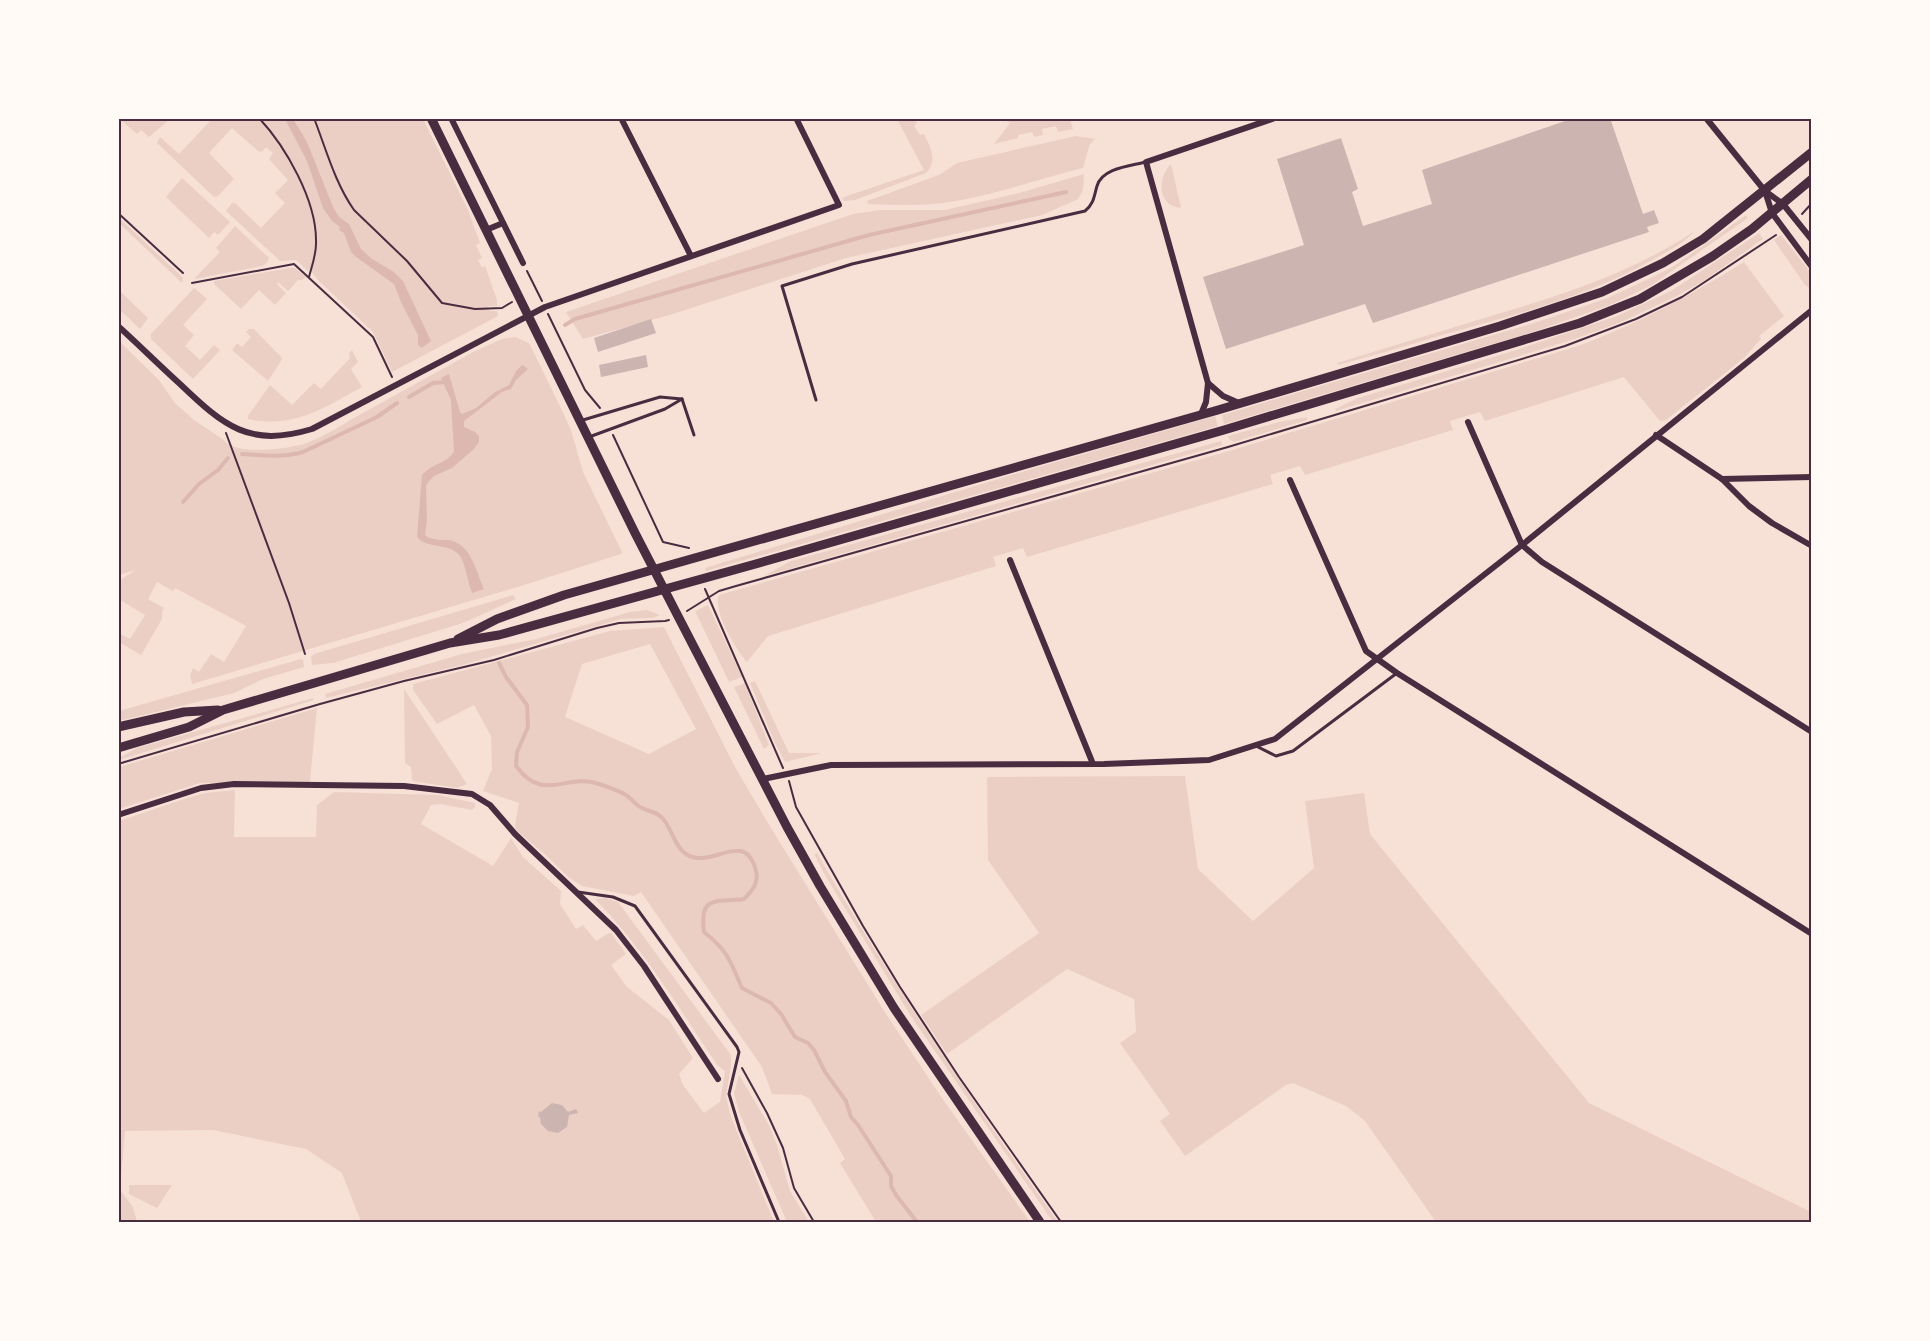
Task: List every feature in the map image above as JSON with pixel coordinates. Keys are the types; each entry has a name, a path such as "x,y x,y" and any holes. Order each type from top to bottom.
{"main road":[{"path":"431,118 587,438 820,886 894,1008 1040,1222"},
{"path":"450,643 507,616 564,595 1239,403 1500,326 1602,292 1664,263 1703,238 1812,152"},
{"path":"118,748 189,727 223,710 450,643 499,635 665,589 1224,430 1580,323 1640,298 1678,278 1713,256 1772,213 1812,179"},
{"path":"118,727 184,712 223,710"}],"street":[{"path":"452,118 523,263"},
{"path":"621,118 691,256"},
{"path":"118,326 219,419 244,432 258,435 278,436 312,429 545,307 839,205 796,118"},
{"path":"1201,414 1207,397 1208,383 1146,162 1275,118"},
{"path":"1706,118 1765,191 1783,204 1812,240"},
{"path":"1765,191 1772,213 1812,267"},
{"path":"486,230 503,223"},
{"path":"763,779 831,765 1093,764 1209,760 1275,739 1522,545 1812,310"},
{"path":"1208,383 1223,396 1239,403"},
{"path":"1468,422 1522,545 1542,562 1812,732"},
{"path":"1656,435 1722,479 1749,506 1772,523 1812,546"},
{"path":"1722,479 1812,477"},
{"path":"1290,480 1366,651 1397,673 1812,934"},
{"path":"1010,560 1093,764"},
{"path":"118,815 212,786 234,784 404,786 472,794 490,805 515,834 616,930 718,1079"}],"lane":[{"path":"816,399 782,286 852,264 1085,211 1093,202 1098,182 1105,174 1146,162"},
{"path":"579,421 660,397 682,399"},
{"path":"682,399 694,435"},
{"path":"587,438 665,409 682,399"},
{"path":"1256,746 1276,756 1293,752 1397,673"},
{"path":"578,892 613,897 635,906 737,1047 739,1052 729,1094 740,1130 779,1222"}],"path":[{"path":"259,118 278,140 295,169 314,217 315,255 309,277"},
{"path":"314,118 347,201 407,261 442,303 475,309 502,308"},
{"path":"118,213 183,273"},
{"path":"192,283 294,264 373,337 392,376"},
{"path":"226,433 289,603 305,654"},
{"path":"706,593 782,765"},
{"path":"118,764 320,704 512,655 597,628 619,623 665,621"},
{"path":"791,785 796,807 900,987 959,1077 1061,1222"},
{"path":"737,1061 767,1113 783,1148 794,1188 814,1222"}],"shaded area":[{"path":"120,119 170,119 149,137 141,130 137,134"},
{"path":"212,119 423,119 468,210 480,243 476,245 482,258 478,260 482,268 485,266 497,300 497,306 487,306 490,311 497,311 498,316 392,372 373,332 309,269 308,271 296,260 280,261 226,211 232,203 236,204 261,228 285,203 275,193 288,180 269,159 273,153 266,147 262,152 258,151 232,128 209,153 234,179 218,196 214,197 157,143 160,137 179,154"},
{"path":"285,119 293,119 307,142 333,207 339,217 349,224 361,249 403,281 431,341 422,348 418,345 418,335 394,284 351,252 344,233 339,230 340,227 332,221 323,208 307,161"},
{"path":"897,119 914,119 917,123 914,126 920,135 924,134 931,149 930,168 926,173 855,200 844,201 842,199 844,197 924,170"},
{"path":"1004,119 1070,119 1073,129 1058,132 1056,126 1042,129 1043,135 1034,137 1032,132 994,144 1010,123"},
{"path":"1076,136 1095,139 1090,144 1083,168 996,192 943,203 887,205 868,204 867,201 939,175 957,163"},
{"path":"1171,164 1181,208 1167,202 1162,190 1163,176"},
{"path":"1084,174 1083,190 1078,199 1042,215 846,258 673,314 583,339 566,312 853,214 880,210 945,210 1019,193"},
{"path":"182,178 230,222 218,235 214,232 209,238 166,197"},
{"path":"1746,215 1748,218 1652,285 1610,305 1533,332 1224,424 1222,415 1534,323 1608,298 1671,268"},
{"path":"118,217 183,278 182,283 119,223"},
{"path":"235,226 269,258 267,263 262,266 194,279 220,252 216,248"},
{"path":"1695,231 1671,250 1629,272 1576,295 1376,355 1338,365 1337,363 1592,283 1645,260"},
{"path":"1759,233 1763,239 1705,280 1619,323 1569,341 1336,411 1335,409 1358,398 1516,350 1617,316 1671,291"},
{"path":"1781,235 1811,273 1811,289 1805,285 1774,240"},
{"path":"1744,262 1784,316 1759,336 1761,339 1744,358 1666,420 1660,421 1624,377 1485,421 1480,412 1450,421 1453,430 1305,475 1300,466 1270,475 1273,484 1027,557 1023,548 993,557 996,566 768,636 747,662 731,639 722,620 718,602 719,595 1222,453 1578,346 1663,308"},
{"path":"295,268 306,277 298,280 288,291 278,282 277,284 286,293 275,305 259,290 241,309 214,284 214,281"},
{"path":"194,288 207,299 183,325 194,335 185,346 200,360 214,345 220,350 193,379 151,339 151,334"},
{"path":"119,290 148,318 140,329 119,309"},
{"path":"254,329 282,358 268,381 232,350 237,343 242,347 251,337 246,332"},
{"path":"515,337 529,343 560,406 571,430 583,472 621,554 192,684 190,675 193,668 199,672 211,654 224,662 246,626 175,588 173,591 157,582 148,599 164,608 162,619 141,655 119,642 119,633 130,639 145,615 120,600 119,602 119,581 135,570 119,575 119,341 159,380 175,403 194,420 230,445 250,450 262,450 286,448 311,441 475,351 502,339"},
{"path":"352,350 358,362 351,369 362,387 321,409 294,419 265,421 248,419 270,385 292,405 314,383 321,389 350,358 349,353"},
{"path":"522,365 528,369 516,380 511,389 502,392 464,421 464,427 479,436 479,442 474,449 452,468 434,476 426,486 425,535 433,539 456,542 467,552 484,589 472,593 460,556 451,549 427,543 417,537 422,475 454,452 451,400 441,378 449,374 462,414 476,408 495,392 509,385"},
{"path":"1215,416 1218,426 706,571 705,568 1028,470"},
{"path":"1307,417 1307,420 1234,442 1228,436 1279,422"},
{"path":"1221,441 1222,445 764,576 791,561"},
{"path":"513,595 516,599 463,623 333,663 312,665 311,657 314,654"},
{"path":"708,605 742,677 729,682 695,611"},
{"path":"647,610 660,615 653,618 621,619 466,664 326,698 325,694 462,654 536,639 630,612"},
{"path":"664,627 735,767 771,828 886,1014 1030,1222 876,1222 840,1163 845,1159 810,1099 802,1095 772,1094 762,1067 641,892 634,896 582,886 568,877 516,830 519,803 483,791 492,769 491,736 474,705 437,724 413,690 413,684 610,631","holes":["650,644 696,729 649,754 565,717 582,664"]},
{"path":"301,659 304,667 263,679 234,693 119,721 119,711"},
{"path":"755,681 789,753 822,753 785,762 750,683"},
{"path":"745,683 769,745 764,749 734,687"},
{"path":"404,689 467,784 457,788 412,781 411,767 405,763"},
{"path":"313,698 314,700 119,760 137,748"},
{"path":"317,708 310,782 200,783 119,809 119,767"},
{"path":"1185,776 1198,869 1253,921 1314,868 1305,801 1364,793 1370,834 1589,1103 1811,1212 1811,1222 1436,1222 1365,1121 1346,1106 1293,1083 1286,1085 1185,1156 1160,1121 1170,1114 1120,1043 1136,1032 1134,999 1067,969 947,1054 921,1015 1039,933 988,860 987,777"},
{"path":"235,790 234,837 316,837 317,805 334,792 438,795 475,803 472,810 440,804 431,805 421,824 493,866 511,838 523,857 561,891 560,904 576,929 583,925 596,941 611,933 626,954 611,965 627,987 669,1020 693,1058 679,1074 683,1085 704,1113 720,1102 725,1071 717,1065 645,958 595,899 605,898 618,902 731,1055 726,1097 731,1117 774,1222 361,1222 342,1173 306,1149 213,1130 125,1131 120,1190 133,1207 137,1222 119,1222 119,821 205,793"},
{"path":"817,853 933,1040 1058,1222 1053,1222 912,1018 826,877 814,854"},
{"path":"739,1075 769,1125 790,1191 809,1222 787,1222 739,1112 734,1093"},
{"path":"129,1185 172,1185 157,1208 129,1194"}],"building":[{"path":"1574,118 1610,118 1643,214 1654,210 1659,223 1647,227 1649,232 1373,323 1365,304 1226,349 1203,277 1304,245 1277,159 1341,138 1358,189 1352,192 1363,226 1432,204 1422,170"},
{"path":"651,319 656,333 598,352 594,338"},
{"path":"646,355 648,367 601,377 599,365"},
{"path":"552,1103 562,1105 568,1112 576,1109 578,1113 569,1115 567,1127 558,1133 548,1131 538,1117 539,1111 541,1112"}],"waterway":[{"path":"565,325 575,319 869,235 1066,192"},
{"path":"409,397 433,383 446,382"},
{"path":"242,454 280,456 303,452 377,417 397,403"},
{"path":"183,502 228,458"},
{"path":"499,663 506,677 527,705 528,727 517,752 516,766 526,777 545,785 585,781 626,795 640,807 661,817 682,851 696,858 736,851 744,852 751,858 757,875 752,890 744,899 718,901 707,906 704,911 704,932 724,951 742,988 771,1003 781,1014 795,1037 808,1043 814,1050 825,1072 846,1101 851,1117 891,1176 891,1186 896,1195 917,1222"}]}
